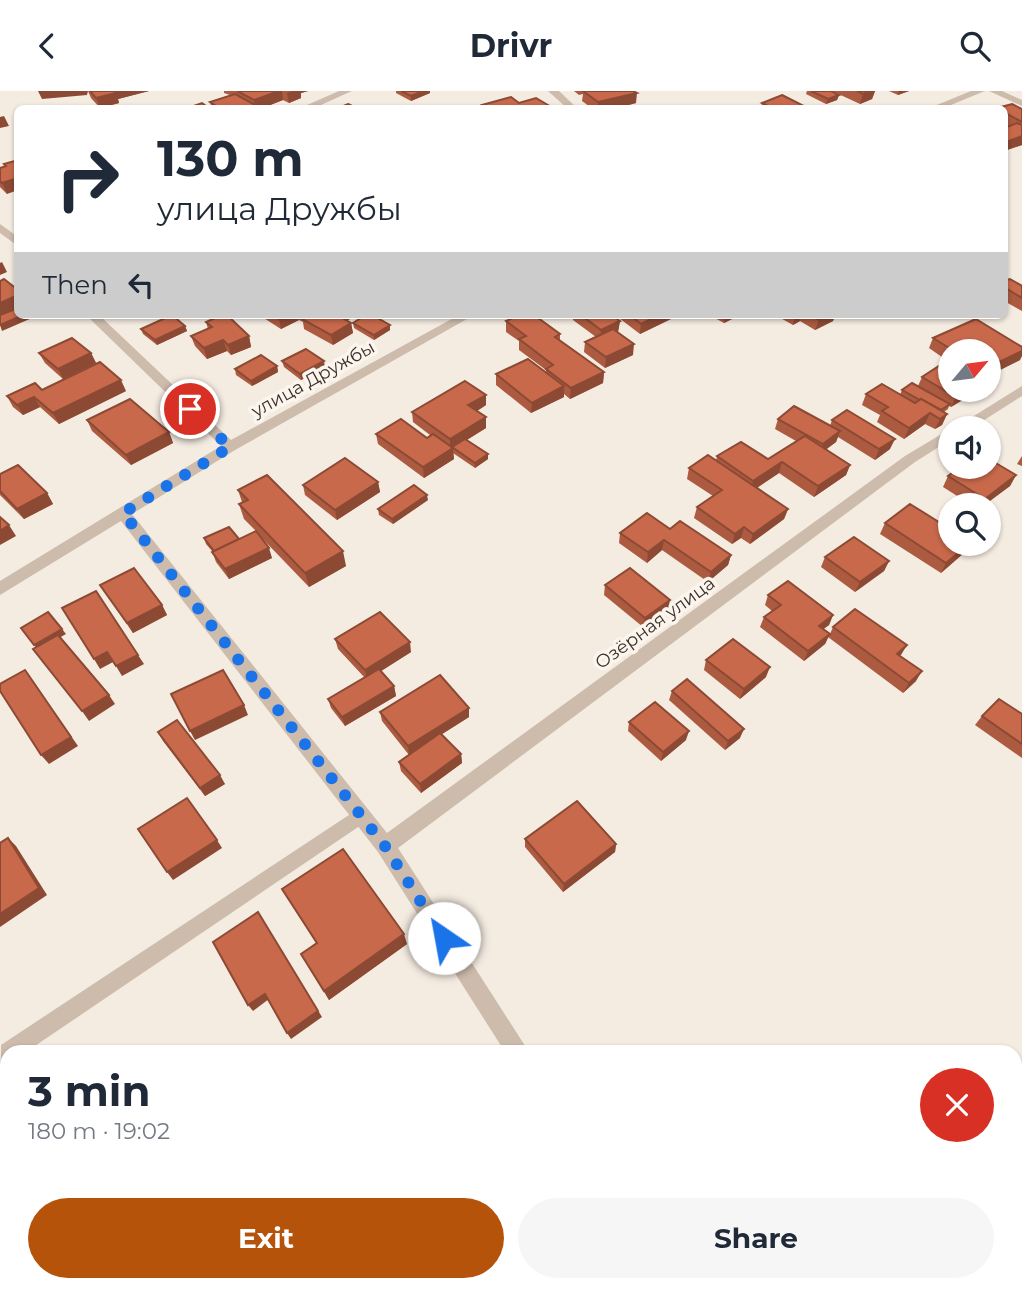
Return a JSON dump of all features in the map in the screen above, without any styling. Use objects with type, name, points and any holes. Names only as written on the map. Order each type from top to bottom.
[{"type":"street","points":[[312,105],[347,91]]},
{"type":"street","points":[[553,91],[569,105]]},
{"type":"street","points":[[942,105],[980,91]]},
{"type":"street","points":[[994,91],[1022,103]]},
{"type":"street","points":[[96,319],[230,447]]},
{"type":"street","name":"улица Дружбы","points":[[0,589],[230,447],[461,319]]},
{"type":"street","points":[[981,416],[1022,390]]},
{"type":"street","name":"Озёрная улица","points":[[385,846],[910,459],[938,442]]},
{"type":"street","points":[[123,513],[385,846],[513,1045]]},
{"type":"lane","points":[[18,1045],[361,815]]},
{"type":"building","points":[[90,91],[114,91],[116,93],[96,98]]},
{"type":"building","points":[[237,91],[279,91],[254,100]]},
{"type":"building","points":[[401,91],[423,91],[411,96]]},
{"type":"building","points":[[583,91],[633,91],[637,93],[598,102]]},
{"type":"building","points":[[811,91],[831,91],[839,95],[828,99]]},
{"type":"building","points":[[235,94],[255,105],[215,105],[210,102]]},
{"type":"building","points":[[782,95],[802,105],[766,105],[762,103]]},
{"type":"building","points":[[511,97],[519,103],[536,98],[548,105],[482,105]]},
{"type":"building","points":[[1012,104],[1022,109],[1022,122],[1008,114],[1008,105]]},
{"type":"building","points":[[1017,123],[1022,125],[1022,136],[1008,141],[1008,126]]},
{"type":"building","points":[[14,161],[14,179],[2,183],[0,168],[6,166],[4,164]]},
{"type":"building","points":[[4,279],[14,287],[14,297],[0,303],[0,281]]},
{"type":"building","points":[[1008,280],[1022,286],[1022,298],[1008,289]]},
{"type":"building","points":[[14,310],[14,319],[0,325],[0,315]]},
{"type":"building","points":[[163,319],[177,319],[185,326],[155,340],[141,329]]},
{"type":"building","points":[[213,319],[231,319],[249,336],[228,345],[223,340],[204,348],[191,336],[212,327],[206,322]]},
{"type":"building","points":[[302,319],[344,319],[351,323],[331,335]]},
{"type":"building","points":[[360,319],[379,319],[390,325],[374,335],[353,323]]},
{"type":"building","points":[[539,319],[560,334],[555,337],[604,372],[571,388],[546,369],[553,365],[519,339],[526,336],[506,321]]},
{"type":"building","points":[[586,319],[620,321],[601,330]]},
{"type":"building","points":[[635,319],[651,319],[641,324]]},
{"type":"building","points":[[976,319],[1022,347],[1022,351],[1001,361],[1001,339],[938,341],[933,338]]},
{"type":"building","points":[[613,329],[634,344],[606,357],[585,342]]},
{"type":"building","points":[[72,338],[91,353],[58,369],[39,353]]},
{"type":"building","points":[[306,349],[324,361],[300,374],[282,361]]},
{"type":"building","points":[[261,355],[277,366],[251,381],[235,369]]},
{"type":"building","points":[[528,359],[564,386],[532,403],[496,374]]},
{"type":"building","points":[[100,362],[121,380],[53,413],[34,397],[17,405],[7,396],[35,383],[42,390]]},
{"type":"building","points":[[938,367],[938,386],[922,377]]},
{"type":"building","points":[[465,381],[486,395],[468,405],[486,417],[450,439],[412,412]]},
{"type":"building","points":[[912,383],[938,397],[938,403],[950,404],[941,410],[902,390]]},
{"type":"building","points":[[882,384],[915,403],[921,399],[947,414],[938,418],[930,413],[909,428],[882,411],[888,407],[866,394]]},
{"type":"building","points":[[130,399],[169,432],[126,455],[87,420]]},
{"type":"building","points":[[794,406],[840,431],[823,444],[778,419]]},
{"type":"building","points":[[847,410],[895,439],[879,449],[832,420]]},
{"type":"building","points":[[401,419],[427,438],[433,434],[453,448],[423,467],[376,434]]},
{"type":"building","points":[[805,436],[850,465],[818,486],[782,462],[753,481],[717,456],[741,442],[768,459]]},
{"type":"building","points":[[465,439],[488,454],[475,463],[452,447]]},
{"type":"building","points":[[708,455],[788,509],[753,534],[744,527],[735,534],[697,507],[722,490],[689,468]]},
{"type":"building","points":[[345,458],[378,482],[335,510],[303,485]]},
{"type":"building","points":[[18,465],[47,493],[17,509],[0,491],[0,474]]},
{"type":"building","points":[[1001,466],[1016,475],[993,493],[975,493],[953,479],[1001,479]]},
{"type":"building","points":[[267,475],[343,551],[305,573],[239,504],[248,500],[238,490]]},
{"type":"building","points":[[414,485],[427,495],[392,519],[378,509]]},
{"type":"building","points":[[910,504],[938,522],[938,556],[954,556],[946,563],[885,523]]},
{"type":"building","points":[[647,513],[670,529],[680,521],[731,555],[711,572],[664,540],[648,552],[620,533]]},
{"type":"building","points":[[0,517],[9,525],[0,531]]},
{"type":"building","points":[[229,527],[239,539],[214,551],[204,538]]},
{"type":"building","points":[[256,531],[269,548],[225,569],[212,552]]},
{"type":"building","points":[[854,537],[889,561],[860,582],[825,557]]},
{"type":"building","points":[[134,568],[162,605],[127,623],[100,585]]},
{"type":"building","points":[[630,568],[670,600],[645,618],[605,585]]},
{"type":"building","points":[[788,581],[833,615],[819,626],[830,634],[808,651],[764,617],[781,605],[768,595]]},
{"type":"building","points":[[96,591],[138,655],[116,666],[107,652],[94,659],[62,608]]},
{"type":"building","points":[[855,609],[907,645],[897,654],[922,671],[909,683],[833,627]]},
{"type":"building","points":[[48,612],[62,629],[34,645],[21,628]]},
{"type":"building","points":[[380,612],[410,642],[365,670],[335,639]]},
{"type":"building","points":[[58,635],[109,695],[82,711],[33,649]]},
{"type":"building","points":[[733,639],[770,667],[744,689],[706,660]]},
{"type":"building","points":[[379,669],[394,686],[342,717],[328,699]]},
{"type":"building","points":[[25,670],[71,737],[41,755],[0,691],[0,684]]},
{"type":"building","points":[[223,670],[244,705],[190,731],[171,694]]},
{"type":"building","points":[[440,675],[469,708],[408,746],[380,712]]},
{"type":"building","points":[[687,679],[744,729],[728,741],[672,691]]},
{"type":"building","points":[[999,699],[1022,714],[1022,744],[982,716]]},
{"type":"building","points":[[655,702],[689,731],[663,752],[629,722]]},
{"type":"building","points":[[177,720],[220,775],[200,788],[158,732]]},
{"type":"building","points":[[440,733],[461,754],[420,784],[399,762]]},
{"type":"building","points":[[187,798],[217,840],[167,872],[138,829]]},
{"type":"building","points":[[577,801],[616,844],[564,884],[525,839]]},
{"type":"building","points":[[8,838],[39,888],[0,914],[0,843]]},
{"type":"building","points":[[343,849],[404,934],[324,991],[301,954],[317,943],[282,889]]},
{"type":"building","points":[[258,912],[318,1011],[287,1033],[265,994],[248,1005],[213,942]]},
{"type":"route","points":[[190,409],[230,447],[123,513],[385,846],[444,938]]}]
